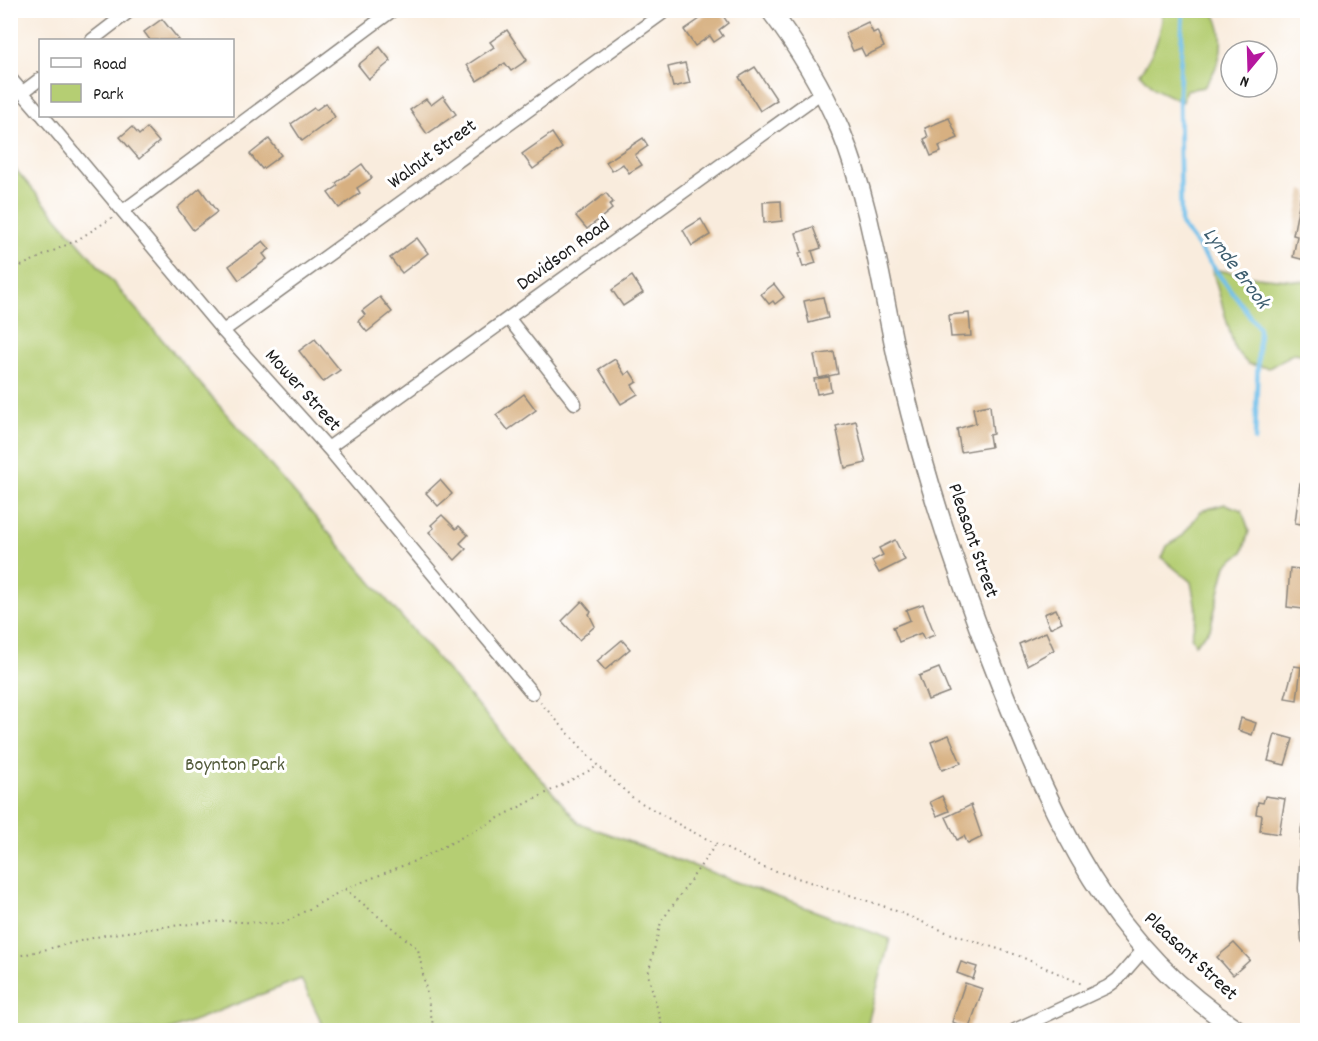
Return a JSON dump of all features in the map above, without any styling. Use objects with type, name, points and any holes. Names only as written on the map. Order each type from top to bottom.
[{"type":"main road","name":"Pleasant Street","points":[[770,10],[800,53],[840,130],[866,216],[901,376],[936,510],[1026,749],[1074,851],[1113,912],[1144,949],[1191,993],[1238,1030]]},
{"type":"street","points":[[93,39],[131,10]]},
{"type":"street","points":[[123,211],[393,10]]},
{"type":"street","name":"Walnut Street","points":[[223,331],[667,10]]},
{"type":"street","name":"Mower Street","points":[[10,78],[39,111]]},
{"type":"street","points":[[23,92],[39,80]]},
{"type":"street","name":"Davidson Road","points":[[328,448],[417,381],[509,319],[822,92]]},
{"type":"street","name":"Mower Street","points":[[45,117],[223,331],[328,448],[532,693]]},
{"type":"street","points":[[509,319],[574,403]]},
{"type":"street","points":[[1308,829],[1305,888],[1308,939]]},
{"type":"street","points":[[1015,1030],[1098,992],[1118,979],[1144,949]]},
{"type":"path","points":[[10,271],[77,240],[123,211]]},
{"type":"path","points":[[532,693],[598,766],[633,798],[716,844],[761,867],[889,908],[946,932],[1017,956],[1098,992]]},
{"type":"path","points":[[10,958],[105,936],[171,926],[224,921],[282,924],[345,889],[422,858],[598,766]]},
{"type":"path","points":[[663,1030],[648,974],[661,922],[716,844]]},
{"type":"path","points":[[345,889],[418,949],[434,1030]]},
{"type":"green space","points":[[1163,11],[1213,11],[1218,21],[1221,39],[1219,39],[1219,60],[1215,69],[1204,87],[1186,90],[1182,102],[1155,89],[1140,73],[1156,44]]},
{"type":"green space","name":"Boynton Park","points":[[10,163],[579,823],[890,939],[866,1030],[325,1030],[301,979],[170,1030],[11,1030]]},
{"type":"green space","points":[[1212,269],[1257,277],[1307,282],[1307,355],[1294,353],[1269,368],[1248,364],[1235,350]]},
{"type":"green space","points":[[1225,504],[1242,510],[1249,531],[1243,552],[1226,565],[1210,629],[1195,644],[1191,637],[1197,614],[1191,582],[1162,558],[1167,546],[1182,536],[1201,511]]},
{"type":"building","points":[[713,10],[719,10],[728,23],[719,30],[723,36],[714,42],[710,36],[695,46],[684,30]]},
{"type":"building","points":[[162,19],[178,39],[149,39],[144,32]]},
{"type":"building","points":[[868,22],[873,33],[877,31],[884,47],[865,56],[861,48],[853,51],[845,33]]},
{"type":"building","points":[[507,30],[527,60],[511,71],[505,63],[477,81],[467,65],[494,47],[490,42]]},
{"type":"building","points":[[380,47],[391,61],[369,79],[358,65]]},
{"type":"building","points":[[685,63],[690,83],[673,87],[668,67]]},
{"type":"building","points":[[755,67],[777,100],[760,111],[739,77]]},
{"type":"building","points":[[443,96],[456,114],[427,134],[410,110],[426,99],[431,105]]},
{"type":"building","points":[[326,103],[335,117],[302,141],[291,124],[314,108],[316,110]]},
{"type":"building","points":[[949,118],[958,138],[939,146],[941,152],[931,156],[924,139],[928,137],[925,128]]},
{"type":"building","points":[[132,127],[139,135],[147,128],[159,142],[139,159],[120,137]]},
{"type":"building","points":[[552,133],[562,148],[533,169],[522,154]]},
{"type":"building","points":[[643,138],[648,146],[635,155],[642,165],[629,173],[623,164],[612,171],[606,162]]},
{"type":"building","points":[[269,139],[281,155],[262,169],[250,154]]},
{"type":"building","points":[[362,164],[372,178],[357,188],[360,193],[339,208],[328,193],[338,186],[336,183]]},
{"type":"building","points":[[200,188],[217,212],[193,230],[177,208]]},
{"type":"building","points":[[1302,190],[1308,191],[1305,260],[1293,257],[1297,236],[1293,235]]},
{"type":"building","points":[[606,193],[613,202],[609,205],[612,209],[587,229],[576,216]]},
{"type":"building","points":[[781,201],[782,221],[764,223],[763,202]]},
{"type":"building","points":[[701,219],[710,235],[692,246],[683,230]]},
{"type":"building","points":[[813,227],[821,248],[812,251],[816,263],[803,267],[799,253],[802,252],[796,233]]},
{"type":"building","points":[[417,238],[428,253],[402,273],[390,258]]},
{"type":"building","points":[[263,241],[270,249],[263,254],[267,259],[239,280],[229,266]]},
{"type":"building","points":[[632,276],[643,293],[623,306],[612,290]]},
{"type":"building","points":[[774,284],[784,297],[775,304],[773,301],[769,304],[761,294]]},
{"type":"building","points":[[380,297],[392,312],[367,332],[358,321],[365,315],[362,311]]},
{"type":"building","points":[[823,297],[828,318],[809,323],[804,301]]},
{"type":"building","points":[[969,313],[971,336],[951,337],[949,315]]},
{"type":"building","points":[[315,339],[340,370],[323,382],[299,351]]},
{"type":"building","points":[[834,352],[838,374],[819,378],[814,355]]},
{"type":"building","points":[[615,359],[625,375],[630,371],[637,382],[632,385],[638,394],[621,404],[599,369]]},
{"type":"building","points":[[829,377],[831,391],[817,394],[814,379]]},
{"type":"building","points":[[524,394],[536,410],[508,430],[496,415]]},
{"type":"building","points":[[990,405],[993,434],[989,435],[991,447],[961,452],[957,429],[976,423],[973,408]]},
{"type":"building","points":[[856,421],[866,463],[845,468],[836,426]]},
{"type":"building","points":[[440,480],[452,494],[438,506],[426,493]]},
{"type":"building","points":[[1300,483],[1308,484],[1308,525],[1295,523]]},
{"type":"building","points":[[442,515],[456,529],[459,526],[468,535],[460,543],[466,549],[455,560],[429,532],[434,528],[431,525]]},
{"type":"building","points":[[895,540],[905,560],[879,573],[872,561],[883,555],[879,548]]},
{"type":"building","points":[[1290,568],[1308,570],[1303,609],[1287,607]]},
{"type":"building","points":[[582,601],[591,612],[589,614],[595,626],[579,640],[562,621]]},
{"type":"building","points":[[923,604],[935,635],[924,639],[921,633],[899,642],[893,627],[910,620],[906,610]]},
{"type":"building","points":[[1056,609],[1062,622],[1050,628],[1044,614]]},
{"type":"building","points":[[1046,632],[1054,650],[1027,665],[1019,644]]},
{"type":"building","points":[[622,640],[630,649],[605,670],[597,661]]},
{"type":"building","points":[[1294,666],[1301,667],[1297,700],[1285,698]]},
{"type":"building","points":[[939,668],[949,692],[928,700],[919,676]]},
{"type":"building","points":[[1241,718],[1256,723],[1252,735],[1238,730]]},
{"type":"building","points":[[1275,734],[1293,739],[1285,765],[1268,761]]},
{"type":"building","points":[[949,735],[961,763],[942,770],[931,742]]},
{"type":"building","points":[[942,796],[949,811],[937,816],[930,802]]},
{"type":"building","points":[[1265,796],[1285,799],[1279,834],[1260,831],[1262,815],[1256,814],[1258,802],[1263,803]]},
{"type":"building","points":[[971,805],[982,837],[968,844],[964,836],[957,840],[946,817]]},
{"type":"building","points":[[1234,943],[1250,960],[1233,975],[1217,957]]},
{"type":"building","points":[[961,962],[977,967],[973,979],[957,973]]},
{"type":"building","points":[[965,983],[983,989],[969,1028],[952,1022]]},
{"type":"waterway","name":"Lynde Brook","points":[[1183,10],[1179,94],[1181,224],[1259,328],[1255,440]]}]
